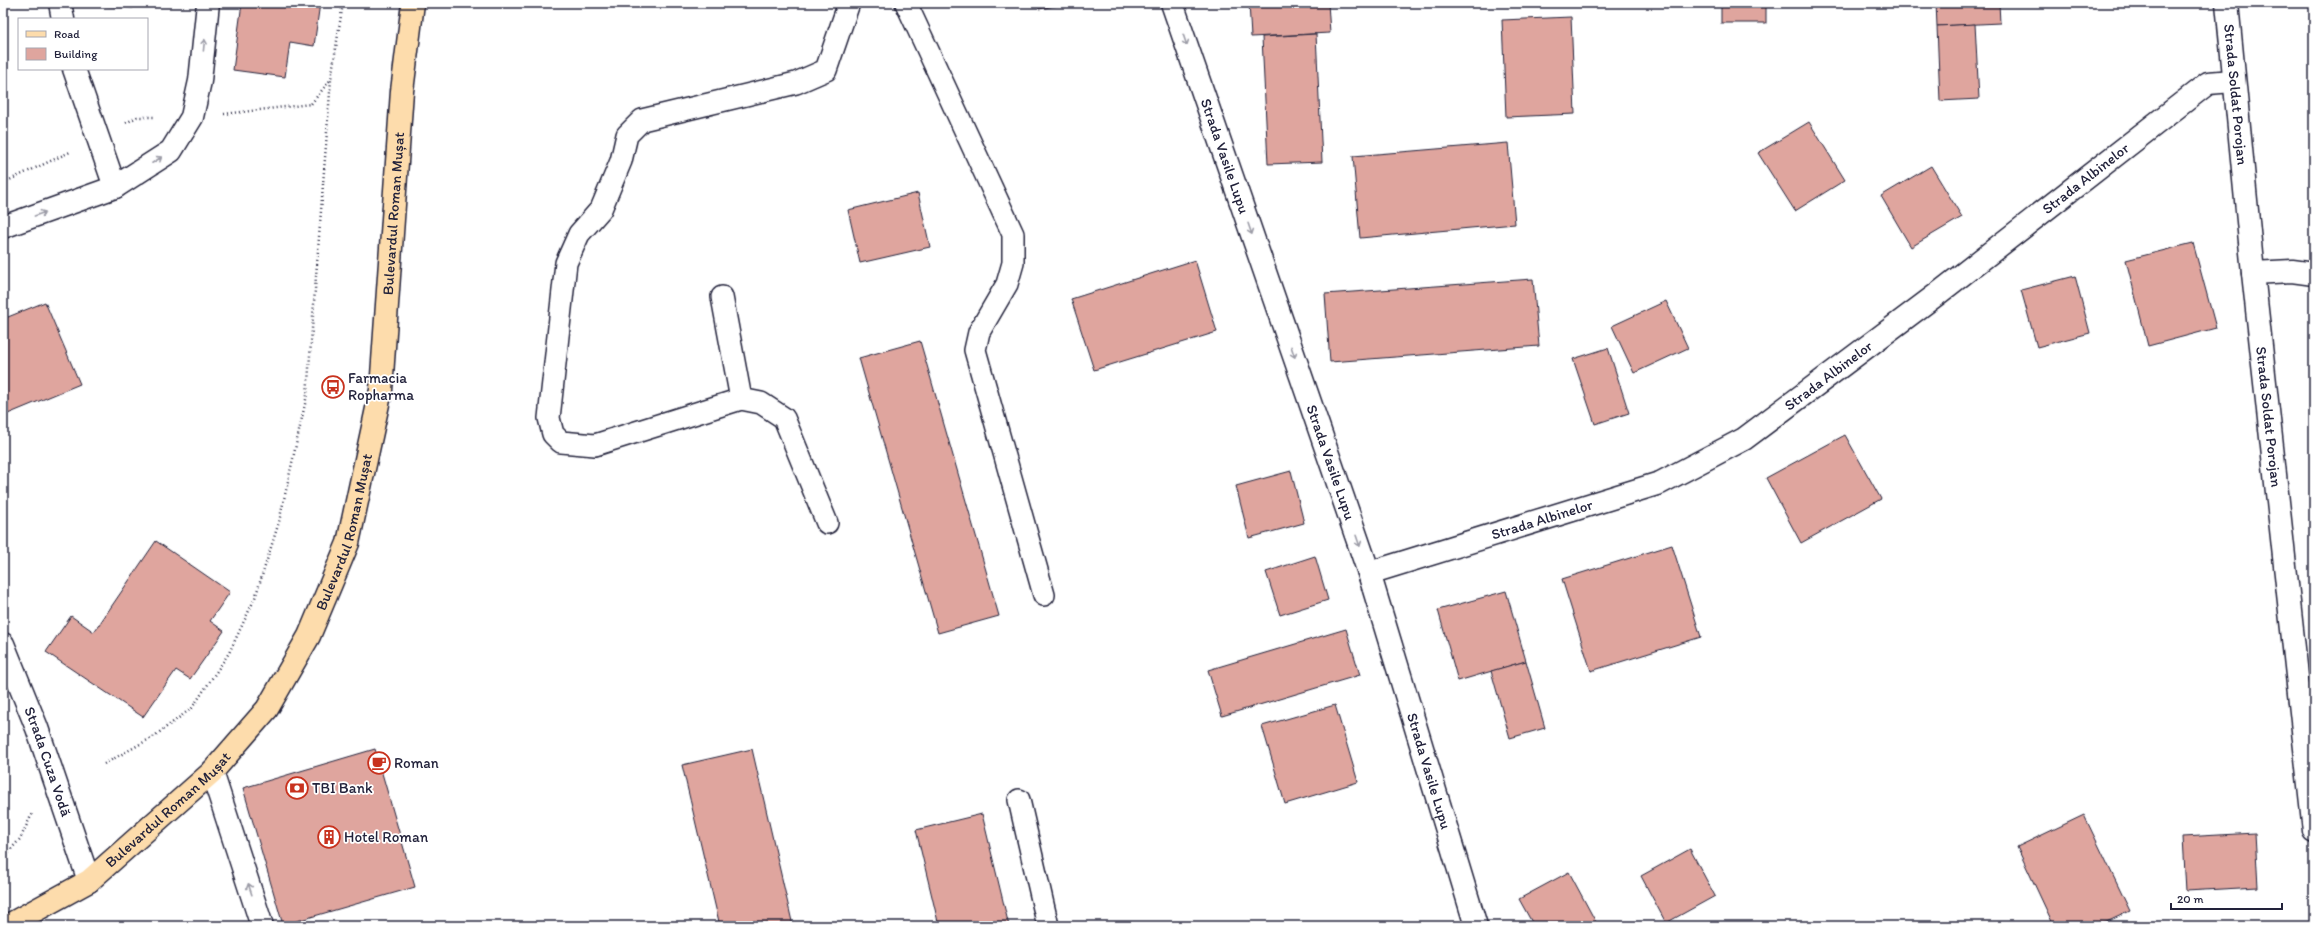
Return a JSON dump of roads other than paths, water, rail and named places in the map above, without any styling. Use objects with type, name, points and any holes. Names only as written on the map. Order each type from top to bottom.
[{"type":"main road","name":"Bulevardul Roman Mușat","points":[[7,926],[89,881],[212,772],[267,709],[309,636],[348,543],[381,390],[402,91],[413,3]]},
{"type":"street","points":[[60,3],[63,18]]},
{"type":"street","points":[[3,227],[115,187],[171,151],[192,117],[200,81],[208,3]]},
{"type":"street","name":"Strada Vasile Lupu","points":[[1172,3],[1369,573],[1476,926]]},
{"type":"street","name":"Strada Soldat Porojan","points":[[2226,3],[2253,273],[2314,831]]},
{"type":"street","points":[[74,70],[115,187]]},
{"type":"street","name":"Strada Albinelor","points":[[1369,573],[1660,483],[1744,439],[1940,292],[2208,83],[2233,81]]},
{"type":"street","points":[[2253,273],[2292,271],[2314,274]]},
{"type":"street","name":"Strada Cuza Vodă","points":[[3,644],[37,728],[89,881]]},
{"type":"street","points":[[212,772],[262,926]]},
{"type":"lane","points":[[827,523],[784,418],[762,403],[741,399],[595,445],[561,442],[553,434],[549,418],[566,263],[579,234],[601,209],[621,161],[628,135],[642,120],[796,83],[826,70],[849,3]]},
{"type":"lane","points":[[906,3],[1013,234],[1013,263],[1007,284],[979,332],[975,350],[1044,595]]},
{"type":"lane","points":[[722,297],[741,399]]},
{"type":"lane","points":[[1019,800],[1048,926]]},
{"type":"place","name":"Farmacia Ropharma","points":[[333,387]]},
{"type":"place","name":"Roman","points":[[379,763]]},
{"type":"place","name":"TBI Bank","points":[[297,788]]},
{"type":"place","name":"Hotel Roman","points":[[329,837]]}]
